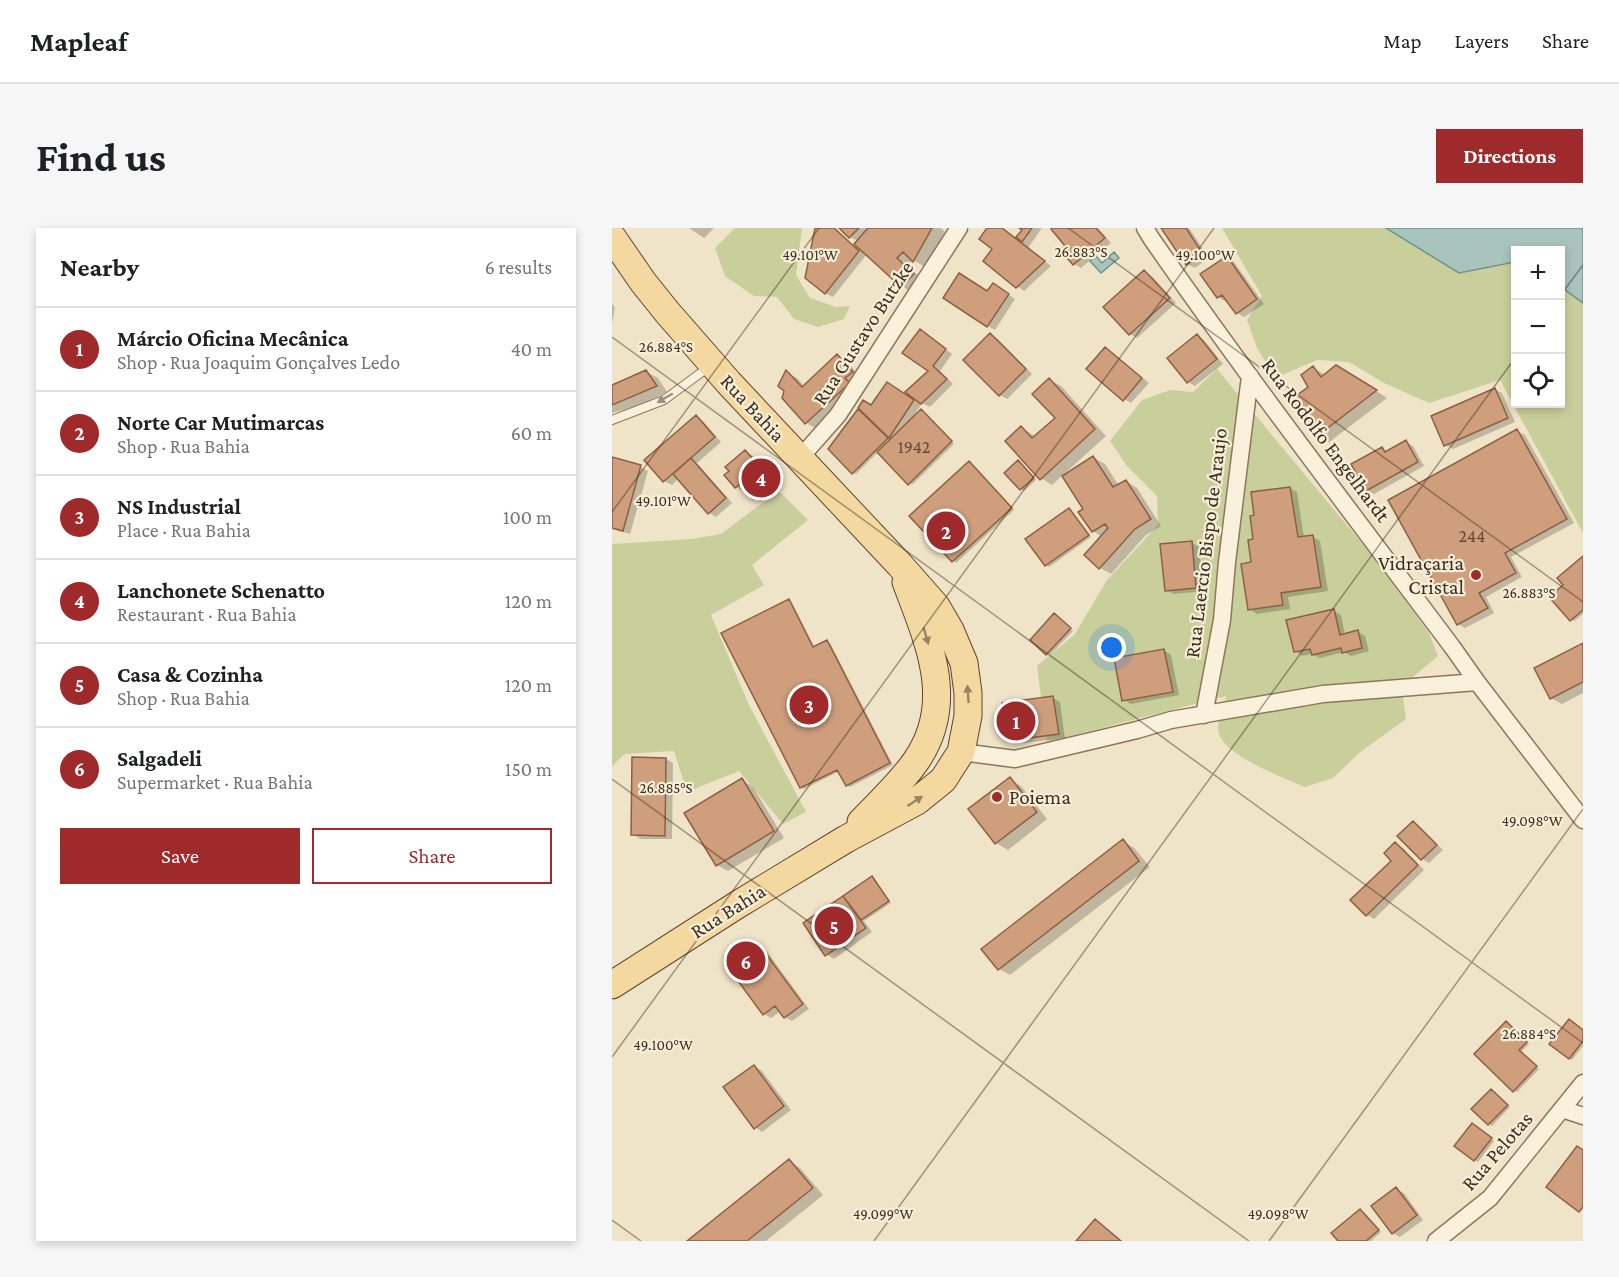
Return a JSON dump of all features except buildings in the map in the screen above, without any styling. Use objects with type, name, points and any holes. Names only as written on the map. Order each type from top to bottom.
[{"type":"main road","name":"Rua Bahia","points":[[612,985],[846,839],[917,801],[943,780],[961,752],[968,716],[964,663],[951,630],[936,606],[712,364],[643,282],[613,241]]},
{"type":"main road","name":"Rua Bahia","points":[[846,839],[908,773],[926,743],[937,709],[935,670],[924,630],[899,564]]},
{"type":"main road","points":[[908,773],[961,752],[937,709]]},
{"type":"street","name":"Rua Gustavo Butzke","points":[[800,458],[838,415],[958,228]]},
{"type":"street","name":"Rua Rodolfo Engelhardt","points":[[1145,228],[1202,311],[1476,682],[1583,820]]},
{"type":"street","name":"Rua Laercio Bispo de Araujo","points":[[1204,715],[1222,620],[1250,376]]},
{"type":"street","points":[[961,752],[1015,759],[1171,720],[1323,694],[1476,682]]},
{"type":"street","name":"Rua Pelotas","points":[[1436,1241],[1490,1198],[1583,1083]]},
{"type":"street","points":[[1562,1109],[1583,1116]]},
{"type":"lane","points":[[612,420],[664,399],[712,364]]},
{"type":"green space","points":[[735,228],[802,228],[796,275],[810,298],[836,307],[850,306],[844,319],[818,327],[794,319],[777,297],[754,296],[725,276],[715,248]]},
{"type":"green space","points":[[1222,228],[1386,228],[1459,273],[1511,263],[1511,400],[1500,380],[1429,403],[1384,383],[1349,362],[1317,360],[1275,378],[1257,348],[1247,320],[1262,296]]},
{"type":"green space","points":[[1565,291],[1583,303],[1583,533],[1515,408],[1565,408]]},
{"type":"green space","points":[[1217,369],[1381,566],[1429,633],[1438,656],[1413,677],[1401,682],[1406,719],[1359,753],[1333,778],[1305,787],[1254,764],[1228,747],[1221,738],[1218,728],[1226,696],[1047,742],[1037,666],[1075,634],[1107,580],[1158,525],[1157,496],[1127,466],[1110,441],[1142,400],[1170,390],[1193,392]]},
{"type":"green space","points":[[780,492],[808,520],[752,565],[764,585],[711,615],[749,705],[806,812],[783,824],[739,771],[687,792],[674,751],[625,754],[612,766],[612,544],[692,539],[721,534]]},
{"type":"water","points":[[1386,228],[1583,228],[1583,303],[1565,290],[1565,246],[1511,246],[1511,263],[1459,273]]},
{"type":"water","points":[[1114,252],[1119,258],[1101,273],[1090,261],[1096,256],[1102,263]]},
{"type":"place","name":"Lanchonete Schenatto","points":[[761,478]]},
{"type":"place","name":"Norte Car Mutimarcas","points":[[946,531]]},
{"type":"place","name":"Vidraçaria Cristal","points":[[1476,575]]},
{"type":"place","name":"NS Industrial","points":[[809,705]]},
{"type":"place","name":"Márcio Oficina Mecânica","points":[[1016,721]]},
{"type":"place","name":"Poiema","points":[[997,797]]},
{"type":"place","name":"Casa & Cozinha","points":[[834,926]]},
{"type":"place","name":"Salgadeli","points":[[746,961]]}]
